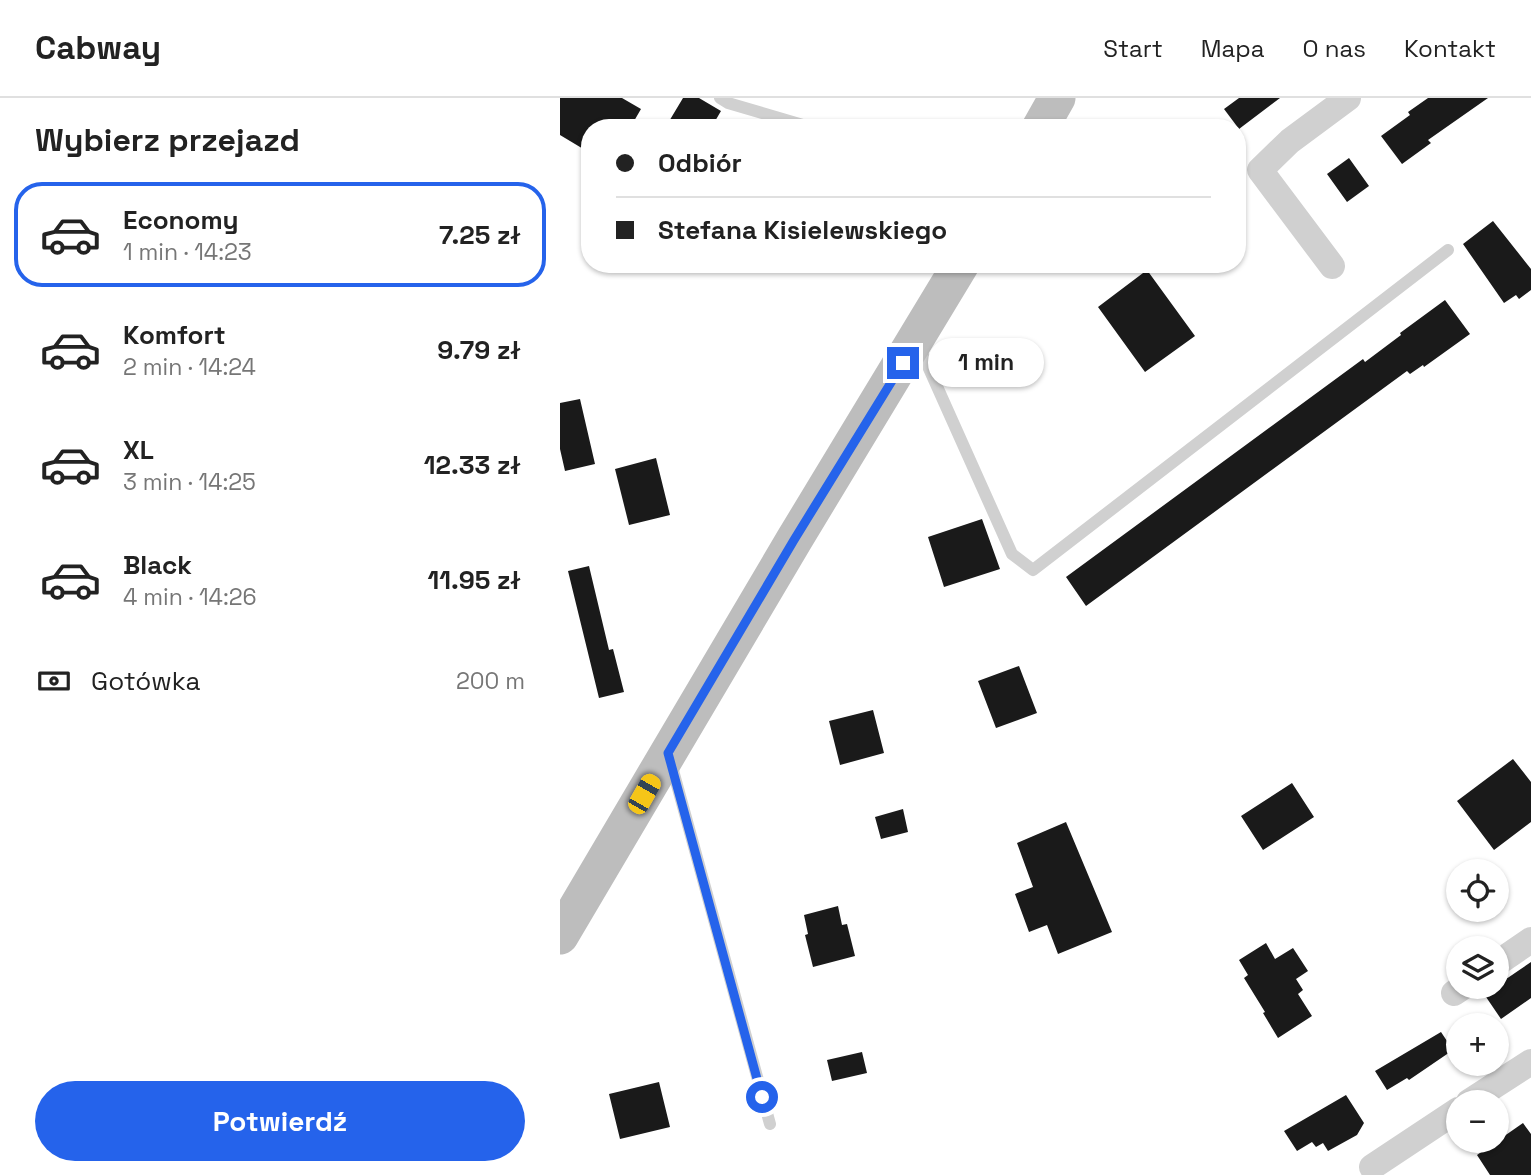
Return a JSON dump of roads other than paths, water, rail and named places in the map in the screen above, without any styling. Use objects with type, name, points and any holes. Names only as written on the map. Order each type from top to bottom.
[{"type":"main road","points":[[1045,119],[1057,98]]},
{"type":"main road","points":[[560,936],[956,273]]},
{"type":"street","points":[[1332,265],[1260,170],[1290,141],[1348,98]]},
{"type":"street","points":[[1509,955],[1531,940]]},
{"type":"street","points":[[1488,1090],[1531,1062]]},
{"type":"street","points":[[1372,1167],[1446,1118]]},
{"type":"lane","points":[[720,98],[728,103],[782,119]]},
{"type":"lane","points":[[916,341],[1013,554],[1033,570],[1448,250]]},
{"type":"lane","points":[[668,753],[770,1124]]}]
